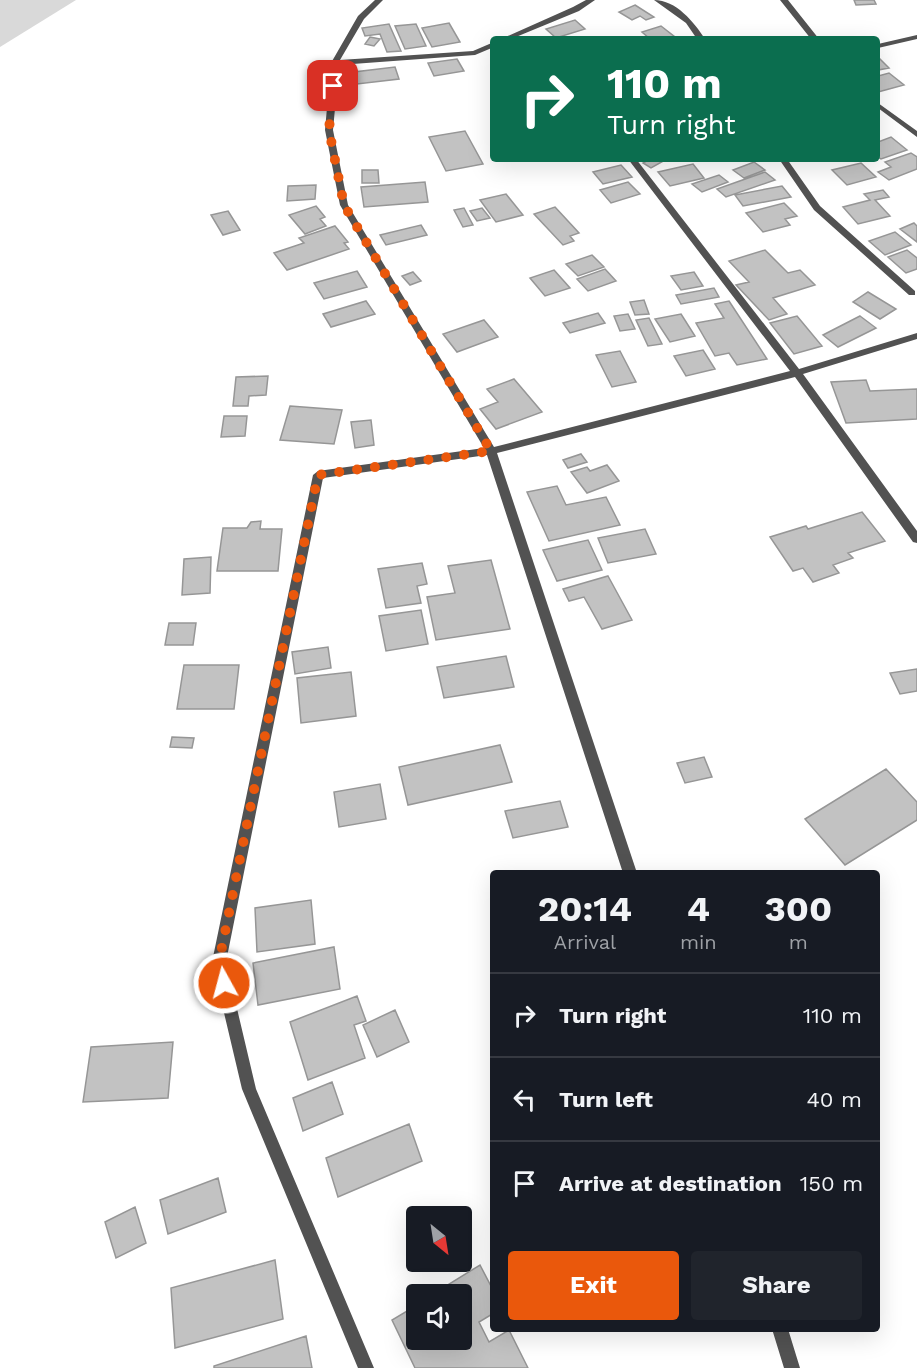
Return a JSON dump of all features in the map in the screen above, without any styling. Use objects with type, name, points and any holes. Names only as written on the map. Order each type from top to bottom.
[{"type":"street","points":[[379,0],[361,18],[335,63],[329,130],[344,205],[491,451],[629,870]]},
{"type":"street","points":[[511,36],[576,9],[591,0]]},
{"type":"street","points":[[658,0],[689,21],[699,36]]},
{"type":"street","points":[[784,0],[812,36]]},
{"type":"street","points":[[519,32],[525,36]]},
{"type":"street","points":[[880,46],[917,37]]},
{"type":"street","points":[[335,63],[476,53],[490,46]]},
{"type":"street","points":[[880,107],[917,135]]},
{"type":"street","points":[[634,162],[797,373],[917,539]]},
{"type":"street","points":[[785,162],[817,208],[915,294]]},
{"type":"street","points":[[366,1368],[249,1089],[219,962],[318,475],[491,451],[797,373],[917,336]]},
{"type":"street","points":[[781,1332],[792,1368]]},
{"type":"shaded area","points":[[0,0],[76,0],[0,47]]},
{"type":"building","points":[[854,0],[874,0],[876,4],[856,5]]},
{"type":"building","points":[[635,5],[654,17],[646,20],[640,16],[632,20],[619,12]]},
{"type":"building","points":[[575,20],[585,29],[562,36],[554,36],[546,29]]},
{"type":"building","points":[[449,23],[460,42],[432,47],[422,28]]},
{"type":"building","points":[[389,24],[401,51],[387,52],[380,34],[365,36],[362,28]]},
{"type":"building","points":[[416,24],[426,46],[405,49],[395,26]]},
{"type":"building","points":[[661,26],[674,36],[647,36],[642,32]]},
{"type":"building","points":[[370,37],[380,39],[374,46],[365,44]]},
{"type":"building","points":[[457,59],[464,71],[434,76],[428,63]]},
{"type":"building","points":[[880,59],[889,68],[880,70]]},
{"type":"building","points":[[395,67],[399,79],[357,84],[354,72]]},
{"type":"building","points":[[889,73],[904,85],[880,91],[880,75]]},
{"type":"building","points":[[465,131],[483,164],[446,171],[429,137]]},
{"type":"building","points":[[891,137],[907,150],[881,159],[880,141]]},
{"type":"building","points":[[911,153],[917,157],[917,169],[889,180],[878,172],[891,167],[885,162]]},
{"type":"building","points":[[645,162],[662,162],[651,168],[643,163]]},
{"type":"building","points":[[754,162],[765,170],[744,178],[733,170]]},
{"type":"building","points":[[861,163],[876,177],[847,185],[832,170]]},
{"type":"building","points":[[693,164],[704,178],[670,186],[658,172]]},
{"type":"building","points":[[621,165],[632,177],[603,184],[593,172]]},
{"type":"building","points":[[362,170],[378,170],[379,183],[362,183]]},
{"type":"building","points":[[765,172],[775,180],[726,197],[717,189]]},
{"type":"building","points":[[719,175],[728,182],[702,192],[692,184]]},
{"type":"building","points":[[425,182],[428,202],[364,207],[361,187]]},
{"type":"building","points":[[628,182],[640,194],[611,203],[600,190]]},
{"type":"building","points":[[316,185],[315,199],[287,201],[288,186]]},
{"type":"building","points":[[782,186],[791,197],[743,206],[735,195]]},
{"type":"building","points":[[883,190],[889,197],[875,200],[890,216],[858,224],[843,207],[870,200],[864,194]]},
{"type":"building","points":[[506,194],[523,215],[496,222],[480,200]]},
{"type":"building","points":[[784,203],[797,216],[785,219],[790,225],[763,232],[746,213]]},
{"type":"building","points":[[316,206],[325,217],[320,219],[326,226],[305,234],[289,215]]},
{"type":"building","points":[[555,207],[579,233],[570,236],[574,241],[563,245],[534,214]]},
{"type":"building","points":[[464,208],[473,225],[463,227],[454,210]]},
{"type":"building","points":[[482,208],[490,218],[477,221],[470,211]]},
{"type":"building","points":[[228,211],[240,230],[223,235],[211,215]]},
{"type":"building","points":[[914,223],[917,226],[917,242],[900,229]]},
{"type":"building","points":[[421,225],[427,235],[386,245],[380,235]]},
{"type":"building","points":[[335,226],[348,242],[344,243],[349,249],[287,270],[274,253],[304,243],[299,238]]},
{"type":"building","points":[[895,232],[911,245],[885,255],[869,241]]},
{"type":"building","points":[[765,250],[788,273],[800,270],[815,285],[773,298],[787,314],[769,320],[736,285],[749,282],[729,261]]},
{"type":"building","points":[[907,250],[917,258],[917,269],[906,273],[888,257]]},
{"type":"building","points":[[592,255],[604,267],[578,276],[566,264]]},
{"type":"building","points":[[605,269],[616,281],[588,291],[577,279]]},
{"type":"building","points":[[554,270],[570,288],[545,296],[530,278]]},
{"type":"building","points":[[357,271],[367,287],[324,299],[314,283]]},
{"type":"building","points":[[413,272],[421,281],[410,285],[402,276]]},
{"type":"building","points":[[694,272],[703,286],[681,290],[671,276]]},
{"type":"building","points":[[714,288],[719,297],[681,304],[676,295]]},
{"type":"building","points":[[868,292],[896,309],[880,319],[853,302]]},
{"type":"building","points":[[644,300],[649,314],[635,315],[630,302]]},
{"type":"building","points":[[366,301],[375,314],[331,327],[323,314]]},
{"type":"building","points":[[729,301],[767,359],[737,365],[729,353],[715,356],[696,323],[724,318],[715,304]]},
{"type":"building","points":[[598,313],[605,323],[570,333],[563,323]]},
{"type":"building","points":[[628,314],[635,329],[620,331],[614,316]]},
{"type":"building","points":[[681,314],[695,336],[670,342],[655,319]]},
{"type":"building","points":[[797,316],[822,346],[794,354],[770,323]]},
{"type":"building","points":[[860,316],[876,328],[838,347],[823,335]]},
{"type":"building","points":[[649,318],[662,344],[648,346],[636,320]]},
{"type":"building","points":[[484,320],[498,337],[457,352],[443,334]]},
{"type":"building","points":[[703,350],[715,369],[686,376],[674,356]]},
{"type":"building","points":[[620,351],[636,382],[612,387],[596,355]]},
{"type":"building","points":[[268,376],[266,395],[249,396],[248,406],[233,406],[236,377]]},
{"type":"building","points":[[514,379],[542,412],[496,429],[480,409],[498,402],[487,389]]},
{"type":"building","points":[[866,380],[870,391],[917,389],[917,419],[846,423],[831,382]]},
{"type":"building","points":[[290,406],[342,410],[334,444],[280,440]]},
{"type":"building","points":[[224,416],[247,416],[245,436],[221,437]]},
{"type":"building","points":[[371,420],[374,445],[355,448],[351,422]]},
{"type":"building","points":[[581,454],[587,462],[568,468],[563,460]]},
{"type":"building","points":[[607,465],[619,481],[587,493],[571,472],[587,467],[590,471]]},
{"type":"building","points":[[557,486],[566,505],[606,497],[620,525],[549,541],[527,492]]},
{"type":"building","points":[[862,512],[885,541],[848,553],[853,558],[833,565],[839,573],[813,582],[803,568],[793,571],[770,537],[806,526],[808,529]]},
{"type":"building","points":[[261,521],[260,529],[282,529],[278,571],[217,571],[223,528],[247,528],[251,522]]},
{"type":"building","points":[[645,529],[656,554],[608,563],[598,538]]},
{"type":"building","points":[[588,540],[602,570],[557,581],[543,550]]},
{"type":"building","points":[[211,557],[210,593],[182,595],[184,559]]},
{"type":"building","points":[[491,560],[510,629],[436,640],[427,597],[455,593],[448,566]]},
{"type":"building","points":[[422,563],[427,584],[417,586],[421,603],[386,608],[378,569]]},
{"type":"building","points":[[608,576],[632,620],[602,629],[584,597],[569,601],[563,589]]},
{"type":"building","points":[[421,610],[428,644],[386,651],[379,616]]},
{"type":"building","points":[[169,623],[196,623],[193,645],[165,645]]},
{"type":"building","points":[[328,647],[331,668],[295,674],[292,652]]},
{"type":"building","points":[[506,656],[514,687],[444,698],[437,667]]},
{"type":"building","points":[[184,665],[239,665],[234,709],[177,709]]},
{"type":"building","points":[[917,669],[917,691],[900,694],[890,673]]},
{"type":"building","points":[[351,672],[356,716],[301,723],[297,678]]},
{"type":"building","points":[[172,737],[194,738],[192,748],[170,747]]},
{"type":"building","points":[[500,745],[512,782],[408,805],[399,767]]},
{"type":"building","points":[[704,757],[712,777],[685,783],[677,763]]},
{"type":"building","points":[[886,769],[917,802],[917,820],[845,865],[805,819]]},
{"type":"building","points":[[380,784],[386,819],[339,827],[334,792]]},
{"type":"building","points":[[560,801],[568,827],[513,838],[505,811]]},
{"type":"building","points":[[311,900],[315,944],[257,952],[255,908]]},
{"type":"building","points":[[334,947],[340,989],[258,1005],[253,963]]},
{"type":"building","points":[[357,996],[366,1021],[354,1025],[365,1058],[308,1080],[290,1022]]},
{"type":"building","points":[[395,1010],[409,1042],[377,1057],[363,1025]]},
{"type":"building","points":[[173,1042],[168,1098],[83,1102],[91,1047]]},
{"type":"building","points":[[332,1082],[343,1114],[303,1131],[293,1098]]},
{"type":"building","points":[[409,1124],[422,1161],[338,1197],[326,1158]]},
{"type":"building","points":[[218,1178],[226,1212],[168,1234],[160,1200]]},
{"type":"building","points":[[135,1207],[146,1243],[116,1258],[105,1222]]},
{"type":"building","points":[[275,1260],[283,1319],[175,1348],[171,1288]]},
{"type":"building","points":[[480,1265],[490,1284],[490,1315],[479,1322],[489,1342],[506,1332],[510,1332],[528,1368],[415,1368],[406,1350],[472,1350],[472,1284],[449,1284]]},
{"type":"building","points":[[406,1312],[406,1349],[392,1320]]},
{"type":"building","points":[[306,1336],[312,1368],[214,1368],[214,1366]]},
{"type":"route","points":[[224,983],[219,962],[318,475],[491,451],[344,205],[329,130],[333,86]]}]
